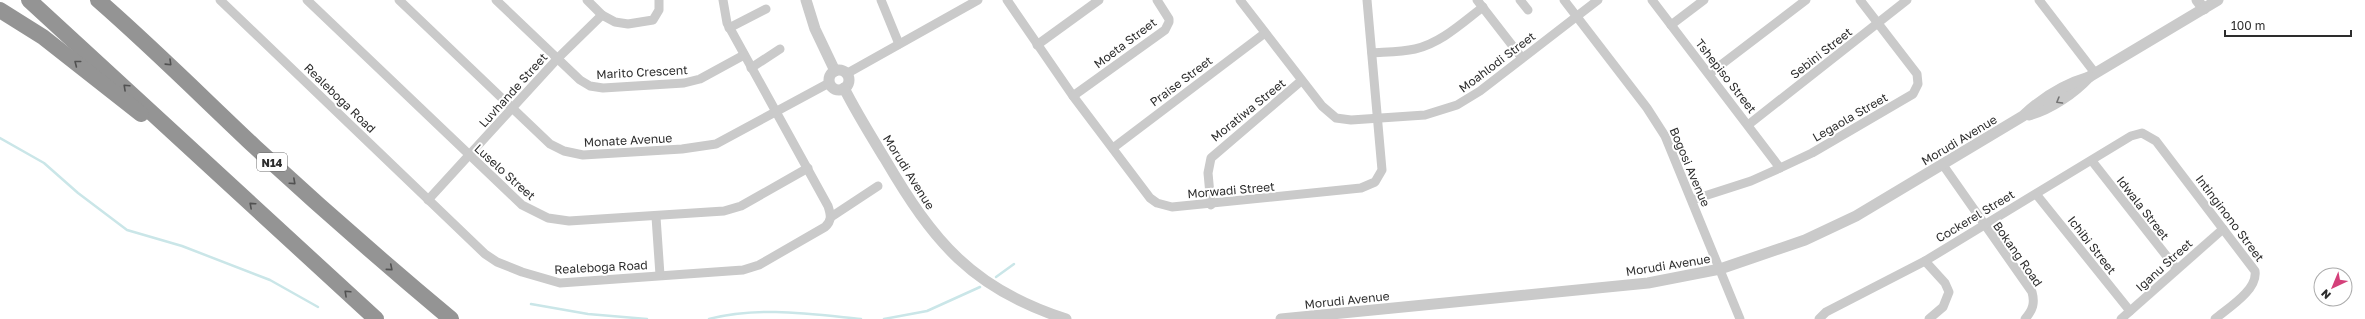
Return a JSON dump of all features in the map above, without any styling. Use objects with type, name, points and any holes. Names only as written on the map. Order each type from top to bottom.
[{"type":"highway","points":[[29,0],[116,77],[228,183],[376,319]]},
{"type":"highway","name":"N14","points":[[98,0],[152,47],[261,152],[378,258],[451,319]]},
{"type":"highway","points":[[112,0],[133,21],[152,47]]},
{"type":"highway","points":[[0,10],[43,37],[228,183]]},
{"type":"street","name":"Luselo Street","points":[[307,0],[522,205],[548,218],[570,221],[656,217],[733,209],[808,168]]},
{"type":"street","name":"Monate Avenue","points":[[399,0],[550,144],[564,152],[583,156],[703,147],[727,139],[829,83]]},
{"type":"street","name":"Marito Crescent","points":[[496,0],[580,80],[590,86],[603,88],[692,82],[744,55]]},
{"type":"street","points":[[587,0],[602,15],[623,23],[650,22],[659,10],[659,0]]},
{"type":"street","points":[[723,0],[724,17],[729,28],[808,168],[828,206],[831,217]]},
{"type":"street","points":[[806,0],[815,28],[835,70]]},
{"type":"street","points":[[881,0],[899,44]]},
{"type":"street","points":[[846,74],[978,0]]},
{"type":"street","name":"Morwadi Street","points":[[1007,0],[1073,96],[1150,198],[1157,203],[1172,207],[1211,205],[1367,186],[1379,178],[1382,170],[1379,119],[1368,0]]},
{"type":"street","points":[[1037,45],[1099,0]]},
{"type":"street","name":"Moeta Street","points":[[1073,96],[1165,30],[1169,19],[1157,0]]},
{"type":"street","name":"Moahlodi Street","points":[[1240,0],[1301,81],[1322,106],[1336,118],[1351,120],[1425,115],[1457,105],[1480,92],[1598,0]]},
{"type":"street","points":[[1520,0],[1528,10]]},
{"type":"street","name":"Bogosi Avenue","points":[[1564,0],[1657,122],[1672,151],[1740,319]]},
{"type":"street","name":"Tshepiso Street","points":[[1652,0],[1780,168]]},
{"type":"street","points":[[1671,26],[1704,0]]},
{"type":"street","points":[[1709,74],[1806,0]]},
{"type":"street","name":"Legaola Street","points":[[1692,200],[1751,181],[1812,153],[1909,97],[1916,90],[1918,84],[1917,74],[1860,0]]},
{"type":"street","name":"Sebini Street","points":[[1748,125],[1908,0]]},
{"type":"street","points":[[2039,0],[2092,75]]},
{"type":"street","name":"Morudi Avenue","points":[[1281,319],[1648,283],[1720,270],[1829,230],[1876,206],[2023,116],[2037,113],[2079,88],[2092,75],[2200,4],[2218,0]]},
{"type":"street","name":"Realeboga Road","points":[[222,1],[488,257],[548,281],[560,283],[752,268],[825,227],[831,217],[878,186]]},
{"type":"street","points":[[1372,53],[1416,49],[1428,44],[1448,33],[1480,4],[1522,58]]},
{"type":"street","points":[[729,28],[766,9]]},
{"type":"street","name":"Luvhande Street","points":[[428,200],[558,58],[602,15]]},
{"type":"street","name":"Praise Street","points":[[1113,148],[1265,33]]},
{"type":"street","points":[[751,68],[780,49]]},
{"type":"street","points":[[835,70],[842,70],[846,74],[848,80],[844,88],[836,89],[829,83],[829,76],[835,70]]},
{"type":"street","name":"Moratiwa Street","points":[[1211,205],[1208,173],[1211,158],[1301,81]]},
{"type":"street","name":"Morudi Avenue","points":[[844,88],[912,206],[951,252],[974,273],[997,289],[1032,307],[1066,319]]},
{"type":"street","name":"Cockerel Street","points":[[1819,319],[1826,312],[1925,261],[1982,224],[2092,161],[2131,136],[2142,134]]},
{"type":"street","name":"Intinginono Street","points":[[2142,134],[2156,141],[2253,267],[2256,276],[2248,290],[2215,319]]},
{"type":"street","name":"Idwala Street","points":[[2092,161],[2176,268]]},
{"type":"street","name":"Bokang Road","points":[[1943,165],[1982,224],[2032,292],[2034,302],[2025,319]]},
{"type":"street","name":"Ichibi Street","points":[[2036,194],[2130,311]]},
{"type":"street","points":[[656,217],[660,275]]},
{"type":"street","name":"Iganu Street","points":[[2121,319],[2176,268],[2223,229]]},
{"type":"street","points":[[1925,261],[1945,283],[1949,292],[1943,307],[1930,319]]},
{"type":"waterway","points":[[0,138],[44,163],[78,193],[127,230],[182,246],[270,280],[318,307]]},
{"type":"waterway","points":[[996,277],[1014,264]]},
{"type":"waterway","points":[[884,319],[927,311],[980,287]]},
{"type":"waterway","points":[[531,304],[588,314],[647,319]]},
{"type":"waterway","points":[[709,319],[728,315],[765,312],[804,313],[861,319]]}]
